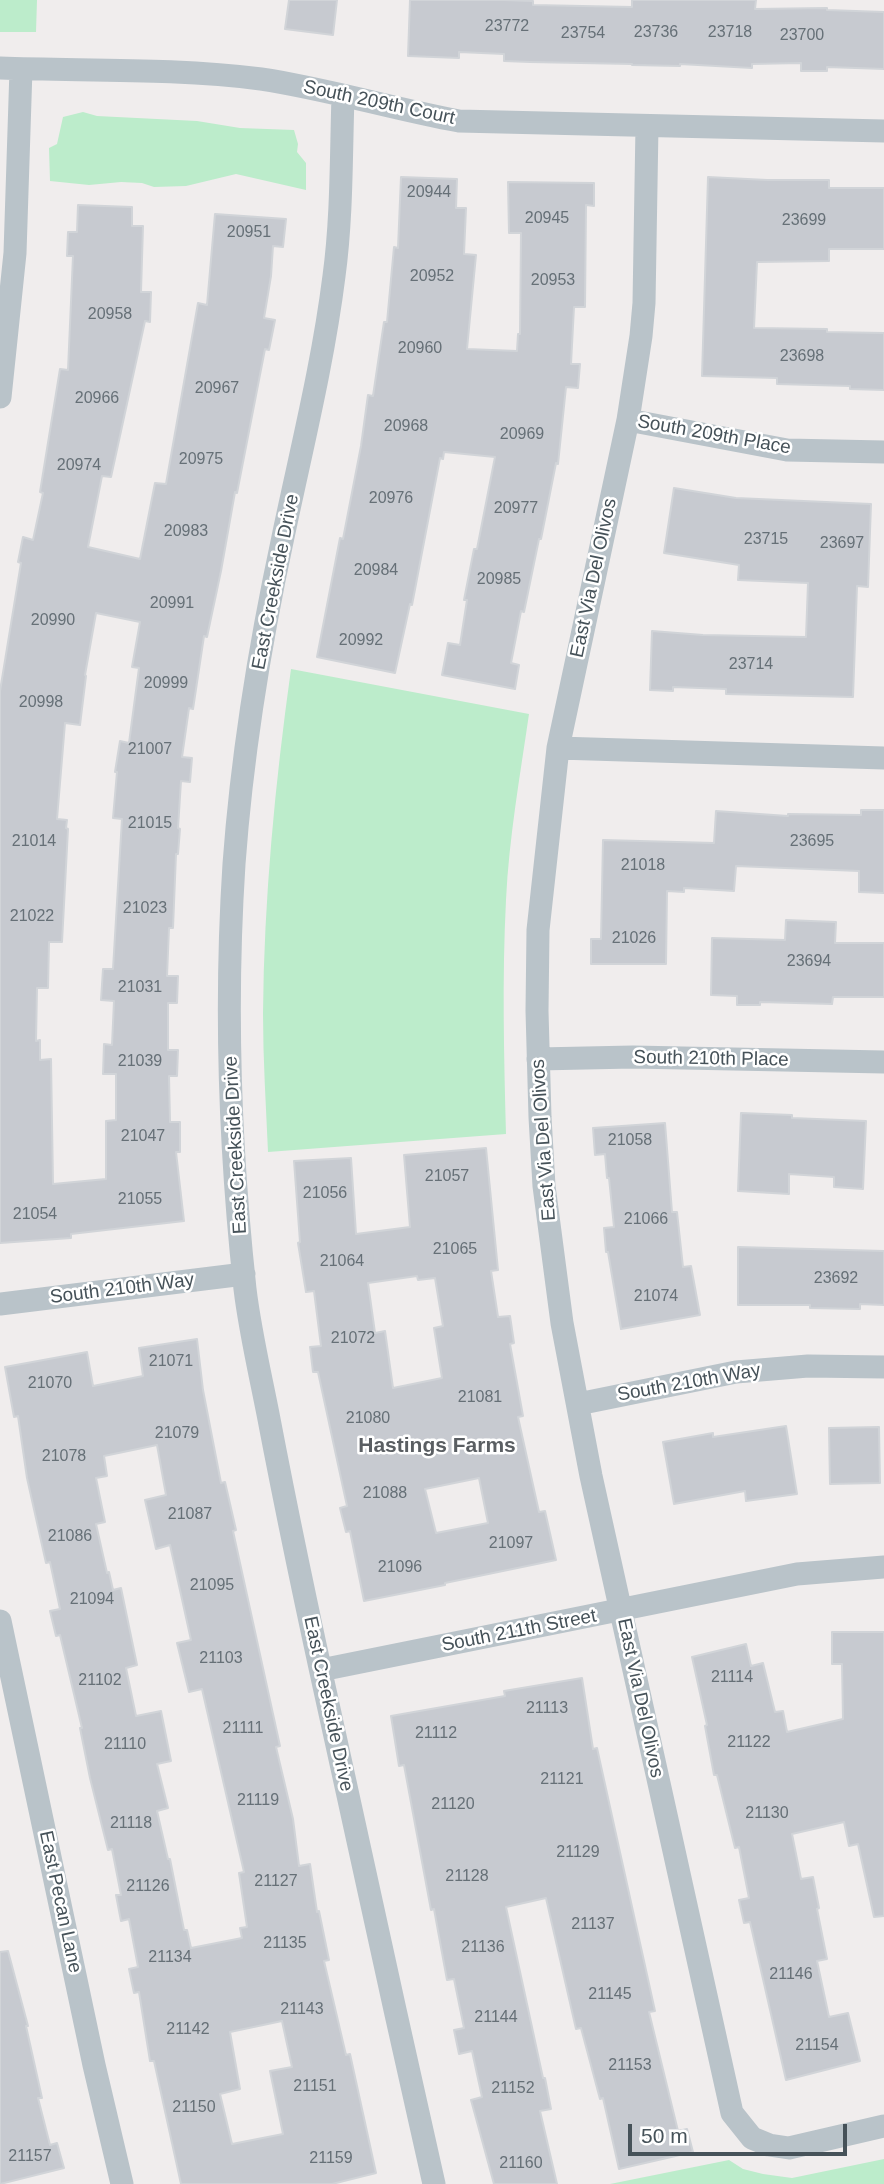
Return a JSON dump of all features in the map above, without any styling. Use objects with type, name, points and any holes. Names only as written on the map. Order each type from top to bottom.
[{"type":"street","name":"South 209th Court","points":[[10,69],[203,74],[260,79],[459,121],[884,131]]},
{"type":"street","points":[[0,397],[15,253],[10,69]]},
{"type":"street","name":"East Creekside Drive","points":[[343,96],[335,273],[324,345],[281,544],[258,672],[234,861],[230,947],[235,1187],[246,1293],[274,1449],[434,2184]]},
{"type":"street","name":"East Via Del Olivos","points":[[647,126],[641,336],[628,420],[558,748],[538,930],[538,1059],[544,1186],[562,1323],[578,1404],[732,2113],[752,2138],[769,2145],[789,2148],[884,2126]]},
{"type":"street","name":"South 209th Place","points":[[628,420],[787,450],[884,452]]},
{"type":"street","points":[[558,748],[884,758]]},
{"type":"street","name":"South 210th Place","points":[[538,1059],[633,1057],[884,1062]]},
{"type":"street","name":"South 210th Way","points":[[0,1304],[244,1273]]},
{"type":"street","name":"South 210th Way","points":[[578,1404],[736,1372],[808,1366],[884,1367]]},
{"type":"street","name":"South 211th Street","points":[[321,1670],[797,1574],[884,1567]]},
{"type":"street","name":"East Pecan Lane","points":[[0,1620],[94,2065],[122,2184]]},
{"type":"green space","points":[[0,0],[37,0],[36,32],[0,32]]},
{"type":"green space","points":[[83,112],[97,116],[197,121],[240,128],[294,130],[297,152],[306,163],[306,190],[236,174],[186,186],[154,187],[142,183],[121,182],[89,185],[50,181],[49,148],[57,144],[63,117]]},
{"type":"green space","points":[[291,669],[529,714],[507,877],[504,988],[506,1134],[268,1152],[263,1031],[268,884],[275,798]]},
{"type":"green space","points":[[884,2159],[884,2184],[610,2184],[729,2160],[743,2169],[792,2178]]},
{"type":"building","points":[[289,0],[337,0],[333,35],[285,29]]},
{"type":"building","points":[[410,0],[504,0],[533,1],[533,5],[632,7],[632,0],[756,0],[755,9],[827,8],[884,12],[884,69],[827,67],[827,71],[801,71],[801,63],[752,64],[752,68],[504,61],[504,54],[459,52],[459,58],[408,56]]},
{"type":"building","points":[[401,177],[457,179],[456,208],[466,208],[464,254],[476,255],[467,349],[517,351],[520,334],[521,233],[509,233],[508,182],[594,183],[594,206],[586,205],[585,307],[574,307],[571,364],[580,364],[578,388],[566,387],[558,464],[556,463],[511,663],[519,665],[515,689],[442,675],[448,643],[460,645],[467,600],[464,600],[495,457],[444,452],[443,459],[440,458],[412,605],[410,604],[395,673],[317,657],[340,538],[343,539],[368,395],[373,396],[384,322],[387,322],[394,247],[398,248]]},
{"type":"building","points":[[708,177],[829,180],[829,188],[884,188],[884,249],[829,249],[829,261],[757,262],[754,328],[884,333],[884,390],[777,384],[777,378],[702,376]]},
{"type":"building","points":[[78,205],[132,207],[132,226],[143,226],[141,292],[151,292],[150,322],[145,321],[111,477],[102,476],[88,547],[140,559],[155,483],[166,484],[198,303],[207,305],[215,214],[286,219],[283,247],[273,246],[264,318],[275,320],[269,350],[265,349],[207,637],[204,636],[193,709],[189,708],[182,757],[192,758],[190,782],[181,781],[173,928],[169,928],[167,976],[178,976],[177,1003],[168,1003],[168,1050],[178,1050],[177,1076],[169,1076],[170,1122],[180,1122],[180,1152],[176,1152],[184,1221],[71,1234],[71,1238],[0,1243],[0,691],[23,537],[33,540],[43,493],[40,492],[60,369],[68,370],[73,256],[67,256],[68,232],[77,232]],"holes":[[[96,613],[140,622],[132,667],[139,668],[129,743],[120,741],[115,772],[113,818],[122,819],[113,969],[103,969],[101,1000],[114,1001],[112,1045],[104,1044],[103,1074],[116,1074],[116,1120],[106,1121],[106,1179],[53,1184],[51,1059],[40,1060],[40,1040],[36,1041],[37,988],[48,988],[49,942],[62,942],[68,829],[67,820],[57,819],[65,723],[80,725],[85,675]]]},
{"type":"building","points":[[674,488],[736,498],[871,504],[868,587],[857,586],[853,697],[726,694],[726,689],[673,687],[673,691],[650,690],[652,631],[806,637],[808,583],[738,580],[739,565],[664,553]]},
{"type":"building","points":[[861,810],[884,810],[884,893],[859,892],[859,871],[736,866],[734,891],[684,888],[684,892],[667,891],[666,964],[591,964],[591,939],[601,939],[603,840],[714,843],[716,811],[788,816],[861,815]]},
{"type":"building","points":[[786,920],[836,922],[835,943],[884,943],[884,997],[833,997],[832,1004],[760,1002],[760,1005],[737,1005],[737,996],[711,995],[712,938],[785,940]]},
{"type":"building","points":[[741,1113],[866,1121],[863,1189],[834,1187],[834,1177],[789,1174],[789,1194],[738,1191]]},
{"type":"building","points":[[665,1123],[672,1212],[677,1212],[683,1267],[691,1266],[700,1315],[621,1329],[604,1228],[614,1227],[609,1178],[605,1154],[595,1155],[593,1128]]},
{"type":"building","points":[[486,1148],[498,1270],[491,1271],[498,1317],[510,1316],[514,1343],[510,1344],[523,1416],[518,1417],[539,1512],[545,1511],[556,1560],[364,1601],[350,1531],[346,1532],[340,1508],[347,1506],[318,1372],[313,1372],[310,1347],[321,1346],[314,1291],[306,1292],[298,1243],[294,1161],[351,1158],[356,1234],[410,1227],[404,1155]],"holes":[[[417,1276],[418,1280],[435,1278],[443,1326],[434,1328],[442,1378],[393,1388],[385,1331],[375,1333],[368,1283]],[[479,1478],[488,1523],[436,1533],[425,1489]]]},
{"type":"building","points":[[738,1247],[884,1251],[884,1305],[860,1304],[860,1309],[810,1308],[810,1305],[738,1305]]},
{"type":"building","points":[[197,1339],[203,1390],[221,1483],[225,1482],[236,1530],[233,1531],[280,1746],[276,1747],[293,1819],[299,1866],[310,1864],[317,1912],[319,1911],[329,1960],[324,1961],[346,2055],[350,2054],[376,2173],[332,2184],[181,2184],[154,2061],[150,2061],[139,1992],[134,1993],[129,1969],[138,1967],[129,1919],[121,1921],[116,1895],[121,1895],[112,1849],[108,1850],[60,1635],[56,1636],[50,1611],[60,1609],[50,1562],[46,1563],[27,1478],[18,1416],[14,1417],[5,1367],[87,1352],[93,1386],[143,1376],[139,1348]],"holes":[[[157,1445],[166,1495],[145,1500],[156,1549],[170,1545],[191,1640],[177,1643],[189,1692],[202,1689],[244,1872],[239,1873],[247,1927],[240,1928],[242,1938],[191,1948],[187,1930],[184,1930],[157,1811],[168,1808],[157,1764],[171,1761],[161,1711],[136,1716],[126,1668],[137,1665],[121,1588],[113,1590],[96,1524],[105,1522],[96,1478],[107,1476],[104,1456]],[[282,2021],[292,2067],[270,2071],[283,2134],[232,2144],[220,2094],[240,2089],[230,2032]]]},
{"type":"building","points":[[786,1426],[797,1494],[746,1501],[745,1491],[674,1504],[663,1442],[713,1433],[713,1437]]},
{"type":"building","points":[[879,1427],[880,1483],[830,1484],[829,1428]]},
{"type":"building","points":[[832,1632],[884,1632],[884,1916],[874,1917],[858,1844],[849,1846],[844,1822],[792,1834],[801,1879],[813,1877],[827,1959],[817,1961],[829,2017],[848,2013],[860,2061],[786,2080],[750,1922],[744,1923],[739,1900],[749,1898],[739,1847],[735,1848],[717,1775],[714,1775],[705,1726],[707,1725],[692,1657],[746,1644],[751,1666],[763,1663],[775,1712],[783,1711],[787,1732],[843,1719],[842,1664],[832,1664]]},
{"type":"building","points":[[582,1678],[593,1749],[597,1748],[655,2011],[649,2012],[678,2131],[687,2129],[693,2152],[619,2169],[603,2098],[600,2099],[581,2028],[576,2029],[546,1898],[506,1907],[551,2109],[540,2111],[557,2184],[494,2184],[471,2100],[482,2097],[472,2051],[459,2054],[454,2030],[464,2028],[454,1979],[447,1980],[404,1765],[399,1766],[391,1716],[505,1696],[504,1691]]},
{"type":"building","points":[[8,1951],[28,2026],[42,2098],[38,2098],[50,2145],[57,2143],[64,2168],[0,2184],[0,1952]]},
{"type":"district","name":"Hastings Farms","points":[[437,1446]]}]
